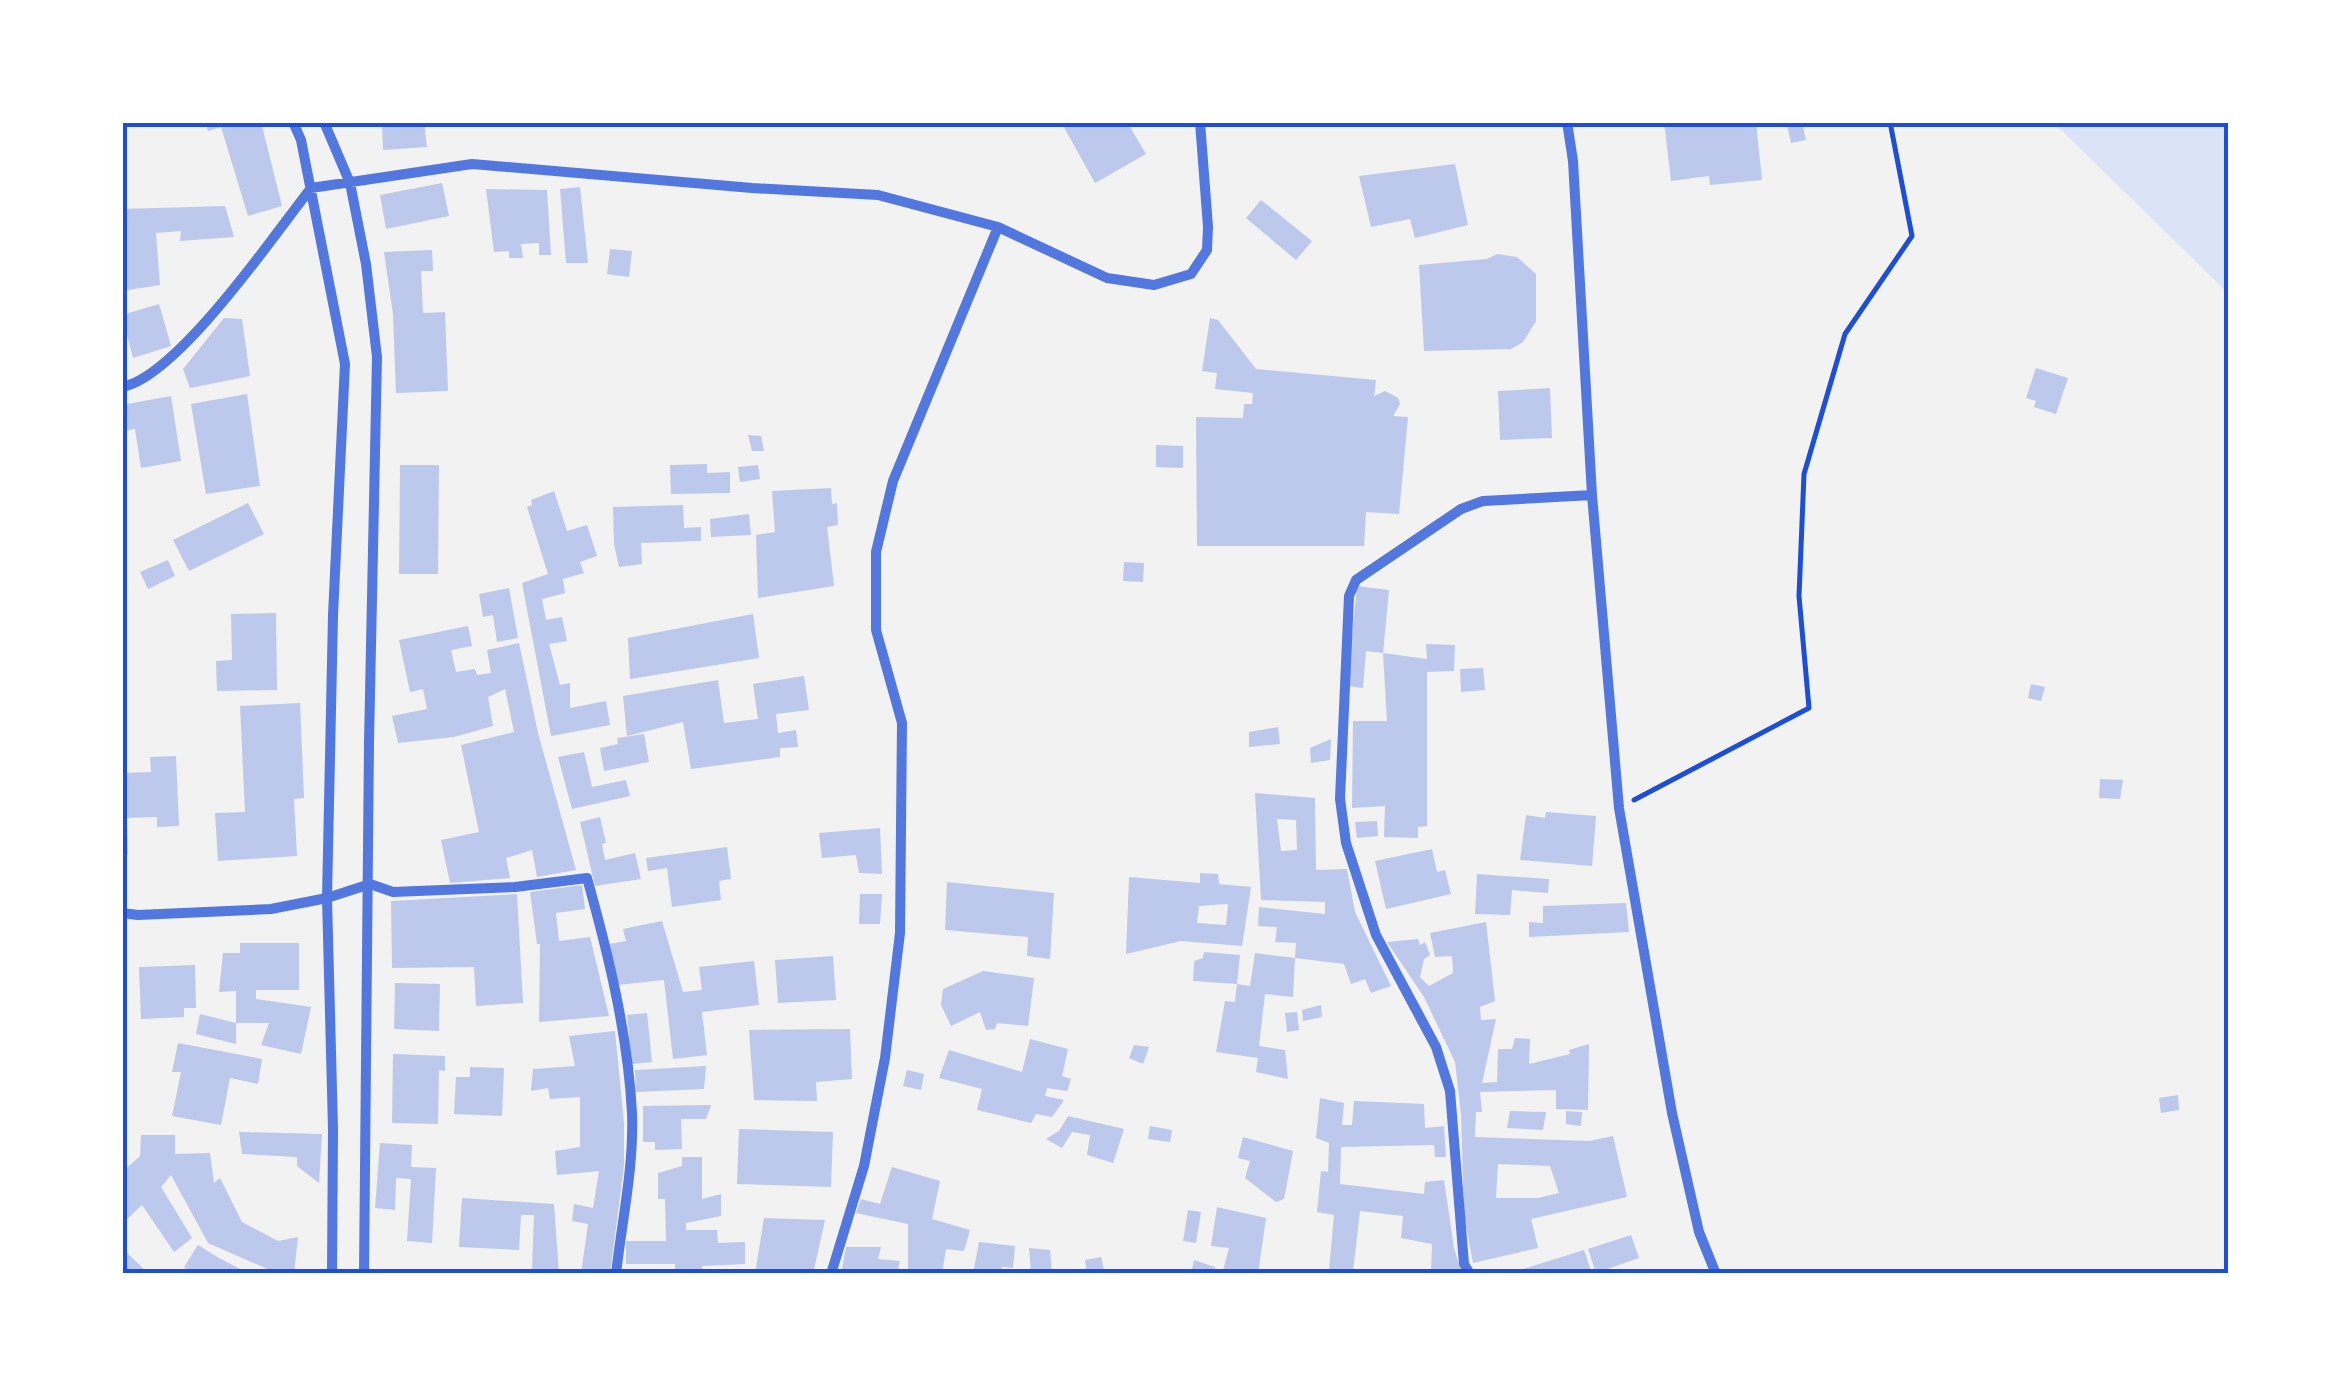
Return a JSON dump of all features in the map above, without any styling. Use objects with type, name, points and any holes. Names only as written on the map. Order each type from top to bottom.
[{"type":"street","points":[[293,122],[301,140],[345,364],[327,898],[334,1130],[332,1274]]},
{"type":"street","points":[[324,122],[350,183],[366,264],[377,357],[364,1274]]},
{"type":"street","points":[[122,387],[138,384],[208,320],[311,188],[472,164],[878,195],[998,227],[1107,278],[1154,285],[1190,274],[1206,250],[1208,227],[1200,122]]},
{"type":"street","points":[[1567,122],[1573,162],[1592,495],[1619,808],[1672,1112],[1698,1232],[1716,1274]]},
{"type":"street","points":[[831,1274],[867,1148],[885,1058],[900,933],[902,723],[876,630],[876,552],[893,481],[998,227]]},
{"type":"street","points":[[1470,1274],[1464,1264],[1450,1091],[1436,1047],[1376,934],[1346,842],[1340,799],[1349,596],[1356,580],[1461,509],[1483,500],[1592,495]]},
{"type":"street","points":[[122,913],[271,909],[327,898],[370,884],[393,892],[516,887],[586,878],[620,1021],[632,1113],[629,1183],[616,1274]]},
{"type":"path","points":[[1619,808],[1808,708],[1799,596],[1804,474],[1845,334],[1912,236],[1890,122]]},
{"type":"shaded area","points":[[2054,123],[2228,123],[2228,293]]},
{"type":"building","points":[[205,122],[261,122],[282,206],[248,216],[221,127],[208,131]]},
{"type":"building","points":[[382,122],[424,122],[427,147],[383,150]]},
{"type":"building","points":[[1061,122],[1127,122],[1146,154],[1095,183]]},
{"type":"building","points":[[1664,122],[1718,122],[1719,126],[1756,122],[1762,180],[1710,185],[1709,176],[1671,181]]},
{"type":"building","points":[[1802,122],[1806,140],[1791,143],[1787,125]]},
{"type":"building","points":[[1455,164],[1468,225],[1415,238],[1410,219],[1371,227],[1359,176]]},
{"type":"building","points":[[442,183],[449,216],[386,229],[380,195]]},
{"type":"building","points":[[580,187],[588,263],[566,263],[560,189]]},
{"type":"building","points":[[486,189],[547,190],[551,255],[539,255],[539,243],[521,244],[523,258],[509,258],[509,251],[494,252]]},
{"type":"building","points":[[1261,200],[1312,241],[1296,260],[1246,218]]},
{"type":"building","points":[[225,206],[234,237],[180,241],[181,231],[156,233],[160,285],[122,291],[122,209]]},
{"type":"building","points":[[610,249],[632,251],[629,277],[607,274]]},
{"type":"building","points":[[432,250],[433,271],[421,271],[423,313],[445,312],[448,391],[396,393],[393,314],[384,252]]},
{"type":"building","points":[[1497,254],[1517,257],[1536,274],[1536,321],[1523,342],[1511,349],[1424,351],[1419,265],[1487,259]]},
{"type":"building","points":[[159,304],[171,346],[133,358],[122,315]]},
{"type":"building","points":[[224,318],[242,319],[250,376],[190,388],[183,369]]},
{"type":"building","points":[[1210,318],[1218,320],[1256,369],[1376,380],[1374,396],[1385,391],[1398,398],[1400,404],[1393,416],[1408,417],[1399,514],[1366,512],[1364,546],[1197,546],[1196,417],[1243,418],[1244,404],[1252,404],[1253,393],[1215,389],[1217,373],[1202,371]]},
{"type":"building","points":[[2036,368],[2068,378],[2056,414],[2034,407],[2036,401],[2026,398]]},
{"type":"building","points":[[1550,388],[1552,438],[1500,440],[1498,391]]},
{"type":"building","points":[[247,394],[260,486],[206,494],[191,404]]},
{"type":"building","points":[[171,396],[181,461],[141,468],[135,429],[122,431],[122,405]]},
{"type":"building","points":[[748,435],[761,436],[764,451],[752,451]]},
{"type":"building","points":[[1156,445],[1183,446],[1183,468],[1156,467]]},
{"type":"building","points":[[707,464],[707,473],[730,472],[730,493],[671,494],[670,465]]},
{"type":"building","points":[[400,465],[439,465],[438,574],[399,574]]},
{"type":"building","points":[[758,465],[760,479],[740,482],[738,467]]},
{"type":"building","points":[[831,488],[832,504],[837,503],[838,525],[827,527],[834,586],[758,598],[756,535],[775,532],[772,491]]},
{"type":"building","points":[[554,491],[567,531],[587,525],[597,556],[580,562],[584,573],[563,579],[565,593],[542,599],[546,620],[562,617],[567,641],[549,644],[560,685],[570,683],[570,708],[606,701],[610,725],[551,736],[522,583],[548,574],[527,507],[532,505],[531,500]]},
{"type":"building","points":[[248,503],[264,534],[189,571],[173,540]]},
{"type":"building","points":[[683,505],[684,528],[701,527],[701,541],[641,543],[642,564],[619,567],[613,507]]},
{"type":"building","points":[[749,514],[751,535],[711,537],[710,519]]},
{"type":"building","points":[[168,560],[175,576],[148,589],[140,572]]},
{"type":"building","points":[[1124,562],[1144,563],[1143,582],[1123,581]]},
{"type":"building","points":[[1357,586],[1389,590],[1383,653],[1366,651],[1363,688],[1347,686]]},
{"type":"building","points":[[509,588],[518,638],[497,642],[493,615],[483,617],[479,594]]},
{"type":"building","points":[[276,613],[277,690],[217,691],[216,661],[232,660],[231,614]]},
{"type":"building","points":[[753,614],[759,658],[630,679],[628,638]]},
{"type":"building","points":[[468,626],[472,646],[451,650],[456,672],[475,669],[477,675],[491,673],[487,650],[519,643],[538,733],[576,870],[537,877],[532,850],[506,858],[510,878],[450,883],[441,840],[479,832],[461,745],[514,732],[505,689],[488,697],[493,726],[454,737],[398,743],[392,716],[427,709],[423,689],[410,692],[399,640]]},
{"type":"building","points":[[1426,644],[1455,645],[1454,671],[1427,672],[1427,826],[1418,827],[1418,838],[1384,837],[1385,806],[1352,808],[1353,721],[1387,721],[1383,653],[1427,659]]},
{"type":"building","points":[[1483,668],[1485,690],[1461,692],[1460,669]]},
{"type":"building","points":[[804,676],[809,710],[776,714],[778,733],[796,730],[798,747],[780,748],[780,757],[691,769],[683,722],[627,736],[623,696],[718,680],[724,723],[758,719],[753,684]]},
{"type":"building","points":[[2031,684],[2045,687],[2041,701],[2028,698]]},
{"type":"building","points":[[300,703],[304,798],[294,799],[297,856],[218,861],[215,813],[245,812],[240,706]]},
{"type":"building","points":[[1278,727],[1280,744],[1249,747],[1249,732]]},
{"type":"building","points":[[644,734],[649,762],[604,771],[600,748],[618,744],[617,738]]},
{"type":"building","points":[[1331,739],[1330,760],[1311,763],[1310,748]]},
{"type":"building","points":[[584,752],[592,787],[626,780],[630,796],[572,809],[558,757]]},
{"type":"building","points":[[176,756],[179,826],[157,827],[157,817],[127,818],[128,854],[122,856],[122,773],[151,772],[150,757]]},
{"type":"building","points":[[2100,779],[2123,780],[2120,799],[2099,798]]},
{"type":"building","points":[[1255,793],[1315,798],[1316,870],[1347,869],[1355,912],[1391,986],[1371,993],[1365,979],[1351,984],[1344,964],[1295,958],[1296,943],[1275,942],[1277,927],[1258,926],[1259,907],[1325,914],[1325,902],[1261,900]],"holes":[[[1277,819],[1296,820],[1297,850],[1281,851]]]},
{"type":"building","points":[[1546,812],[1596,816],[1592,866],[1520,860],[1526,815],[1545,818]]},
{"type":"building","points":[[600,817],[605,860],[635,853],[641,879],[595,886],[580,822]]},
{"type":"building","points":[[1377,821],[1378,836],[1357,838],[1355,822]]},
{"type":"building","points":[[880,828],[882,874],[859,873],[856,855],[822,858],[819,833]]},
{"type":"building","points":[[727,847],[731,879],[719,881],[721,900],[672,907],[667,868],[648,871],[646,858]]},
{"type":"building","points":[[1432,849],[1437,872],[1445,870],[1451,894],[1386,909],[1375,861]]},
{"type":"building","points":[[1200,873],[1218,874],[1219,884],[1251,887],[1242,946],[1181,941],[1126,954],[1129,877],[1200,883]],"holes":[[[1228,904],[1226,925],[1197,923],[1199,906]]]},
{"type":"building","points":[[1477,874],[1549,879],[1548,893],[1512,890],[1510,915],[1475,914]]},
{"type":"building","points":[[947,882],[1054,893],[1050,959],[1027,956],[1028,937],[945,930]]},
{"type":"building","points":[[582,885],[585,909],[556,913],[559,941],[590,937],[609,1016],[539,1022],[540,944],[530,892]]},
{"type":"building","points":[[517,894],[523,1003],[476,1006],[474,967],[392,968],[391,901]]},
{"type":"building","points":[[860,894],[882,894],[880,924],[859,924]]},
{"type":"building","points":[[1626,903],[1629,932],[1529,937],[1529,922],[1543,923],[1543,906]]},
{"type":"building","points":[[662,921],[683,992],[702,990],[699,967],[754,961],[759,1005],[702,1012],[707,1055],[673,1059],[664,980],[617,985],[609,944],[626,941],[623,929]]},
{"type":"building","points":[[1486,922],[1495,1001],[1480,1007],[1481,1020],[1496,1019],[1482,1083],[1497,1082],[1498,1049],[1512,1049],[1515,1038],[1530,1039],[1529,1064],[1570,1054],[1569,1050],[1589,1044],[1588,1110],[1556,1109],[1556,1090],[1480,1092],[1482,1112],[1476,1112],[1475,1137],[1589,1141],[1613,1136],[1627,1197],[1531,1219],[1538,1248],[1473,1263],[1464,1215],[1455,1062],[1424,997],[1387,942],[1425,942],[1430,955],[1424,959],[1420,977],[1429,986],[1453,973],[1452,956],[1435,957],[1430,933]],"holes":[[[1498,1164],[1550,1166],[1559,1193],[1538,1198],[1496,1198]]]},
{"type":"building","points":[[240,943],[299,943],[299,990],[256,990],[256,999],[311,1007],[301,1054],[261,1045],[269,1023],[236,1023],[236,991],[219,992],[223,953],[240,953]]},
{"type":"building","points":[[1204,952],[1240,955],[1237,984],[1193,981],[1194,961],[1203,958]]},
{"type":"building","points":[[1255,953],[1295,958],[1293,997],[1265,994],[1259,1046],[1285,1050],[1288,1079],[1256,1072],[1258,1058],[1216,1052],[1225,1001],[1235,1002],[1237,984],[1250,986]]},
{"type":"building","points":[[833,956],[836,1000],[778,1003],[775,960]]},
{"type":"building","points":[[195,965],[196,1008],[184,1008],[184,1017],[141,1019],[139,967]]},
{"type":"building","points":[[983,971],[1034,978],[1028,1026],[997,1023],[995,1029],[986,1030],[980,1012],[951,1026],[941,1005],[943,989]]},
{"type":"building","points":[[395,983],[440,984],[439,1031],[394,1029]]},
{"type":"building","points":[[1321,1005],[1322,1017],[1303,1021],[1302,1010]]},
{"type":"building","points":[[1297,1012],[1299,1030],[1287,1032],[1285,1013]]},
{"type":"building","points":[[647,1013],[652,1062],[632,1064],[627,1015]]},
{"type":"building","points":[[200,1014],[236,1023],[236,1044],[196,1034]]},
{"type":"building","points":[[850,1029],[852,1079],[816,1082],[817,1101],[754,1100],[749,1030]]},
{"type":"building","points":[[615,1031],[624,1166],[610,1274],[581,1274],[588,1224],[572,1221],[574,1204],[593,1208],[599,1171],[557,1175],[555,1151],[580,1147],[580,1097],[550,1099],[548,1088],[531,1091],[533,1069],[575,1066],[569,1036]]},
{"type":"building","points":[[1030,1039],[1068,1049],[1062,1076],[1071,1079],[1067,1091],[1047,1088],[1045,1096],[1064,1100],[1052,1117],[1036,1114],[1031,1123],[977,1110],[982,1089],[939,1078],[949,1050],[1022,1072]]},
{"type":"building","points":[[178,1043],[262,1059],[258,1084],[230,1078],[221,1125],[172,1116],[181,1072],[172,1072]]},
{"type":"building","points":[[1134,1045],[1149,1047],[1143,1064],[1129,1058]]},
{"type":"building","points":[[393,1054],[445,1056],[445,1071],[439,1070],[438,1124],[392,1123]]},
{"type":"building","points":[[706,1066],[704,1089],[636,1092],[635,1070]]},
{"type":"building","points":[[470,1067],[504,1068],[502,1116],[454,1114],[456,1077],[470,1077]]},
{"type":"building","points":[[907,1070],[924,1074],[921,1090],[903,1086]]},
{"type":"building","points":[[2178,1095],[2179,1110],[2161,1113],[2159,1098]]},
{"type":"building","points":[[1320,1098],[1344,1103],[1342,1125],[1352,1125],[1354,1101],[1424,1104],[1425,1128],[1444,1126],[1446,1157],[1435,1157],[1434,1145],[1341,1147],[1340,1184],[1424,1194],[1425,1182],[1444,1180],[1462,1274],[1431,1274],[1432,1244],[1401,1238],[1403,1216],[1360,1211],[1353,1271],[1329,1270],[1334,1215],[1317,1212],[1321,1171],[1328,1172],[1329,1143],[1316,1138]]},
{"type":"building","points":[[711,1105],[706,1119],[681,1119],[682,1149],[655,1150],[655,1142],[643,1142],[643,1106]]},
{"type":"building","points":[[1510,1111],[1546,1112],[1543,1130],[1507,1128]]},
{"type":"building","points":[[1566,1111],[1582,1112],[1581,1126],[1566,1124]]},
{"type":"building","points":[[1068,1116],[1124,1129],[1113,1163],[1087,1155],[1090,1135],[1072,1132],[1062,1148],[1046,1139],[1059,1131]]},
{"type":"building","points":[[1150,1126],[1172,1130],[1170,1142],[1148,1139]]},
{"type":"building","points":[[739,1129],[833,1132],[831,1187],[737,1184]]},
{"type":"building","points":[[239,1132],[322,1134],[319,1183],[297,1166],[297,1157],[242,1154]]},
{"type":"building","points":[[141,1135],[175,1135],[175,1154],[210,1153],[214,1183],[220,1178],[242,1222],[278,1241],[298,1237],[294,1274],[279,1274],[208,1243],[171,1175],[161,1187],[192,1238],[174,1252],[142,1205],[122,1224],[122,1172],[140,1156]]},
{"type":"building","points":[[1243,1137],[1293,1151],[1284,1199],[1276,1202],[1245,1178],[1250,1161],[1238,1158]]},
{"type":"building","points":[[380,1143],[412,1145],[411,1167],[436,1168],[432,1243],[407,1241],[411,1179],[396,1178],[395,1210],[375,1208]]},
{"type":"building","points":[[682,1157],[702,1157],[702,1199],[721,1194],[721,1216],[686,1223],[686,1230],[717,1230],[718,1243],[745,1242],[745,1264],[702,1266],[703,1274],[675,1274],[675,1264],[626,1264],[626,1241],[666,1241],[665,1199],[658,1199],[658,1173],[682,1166]]},
{"type":"building","points":[[892,1167],[940,1181],[932,1219],[970,1230],[964,1251],[946,1249],[942,1274],[908,1274],[908,1224],[856,1213],[861,1199],[880,1204]]},
{"type":"building","points":[[462,1198],[554,1204],[559,1274],[539,1274],[539,1270],[532,1269],[534,1215],[521,1215],[519,1250],[459,1247]]},
{"type":"building","points":[[1217,1207],[1266,1218],[1258,1274],[1222,1274],[1229,1248],[1211,1246]]},
{"type":"building","points":[[1188,1210],[1201,1212],[1196,1243],[1183,1241]]},
{"type":"building","points":[[764,1218],[825,1220],[813,1274],[755,1274]]},
{"type":"building","points":[[1631,1235],[1639,1258],[1596,1273],[1588,1249]]},
{"type":"building","points":[[979,1242],[1015,1246],[1013,1268],[1002,1267],[1000,1274],[973,1274]]},
{"type":"building","points":[[198,1245],[250,1274],[184,1274],[184,1267]]},
{"type":"building","points":[[846,1247],[881,1247],[878,1259],[900,1261],[897,1274],[841,1274]]},
{"type":"building","points":[[122,1248],[147,1272],[145,1274],[122,1274]]},
{"type":"building","points":[[1029,1248],[1050,1250],[1052,1274],[1031,1274]]},
{"type":"building","points":[[1584,1250],[1592,1274],[1510,1274],[1510,1273]]},
{"type":"building","points":[[1101,1257],[1104,1270],[1087,1273],[1085,1260]]},
{"type":"building","points":[[1194,1260],[1215,1267],[1214,1274],[1191,1274]]}]
